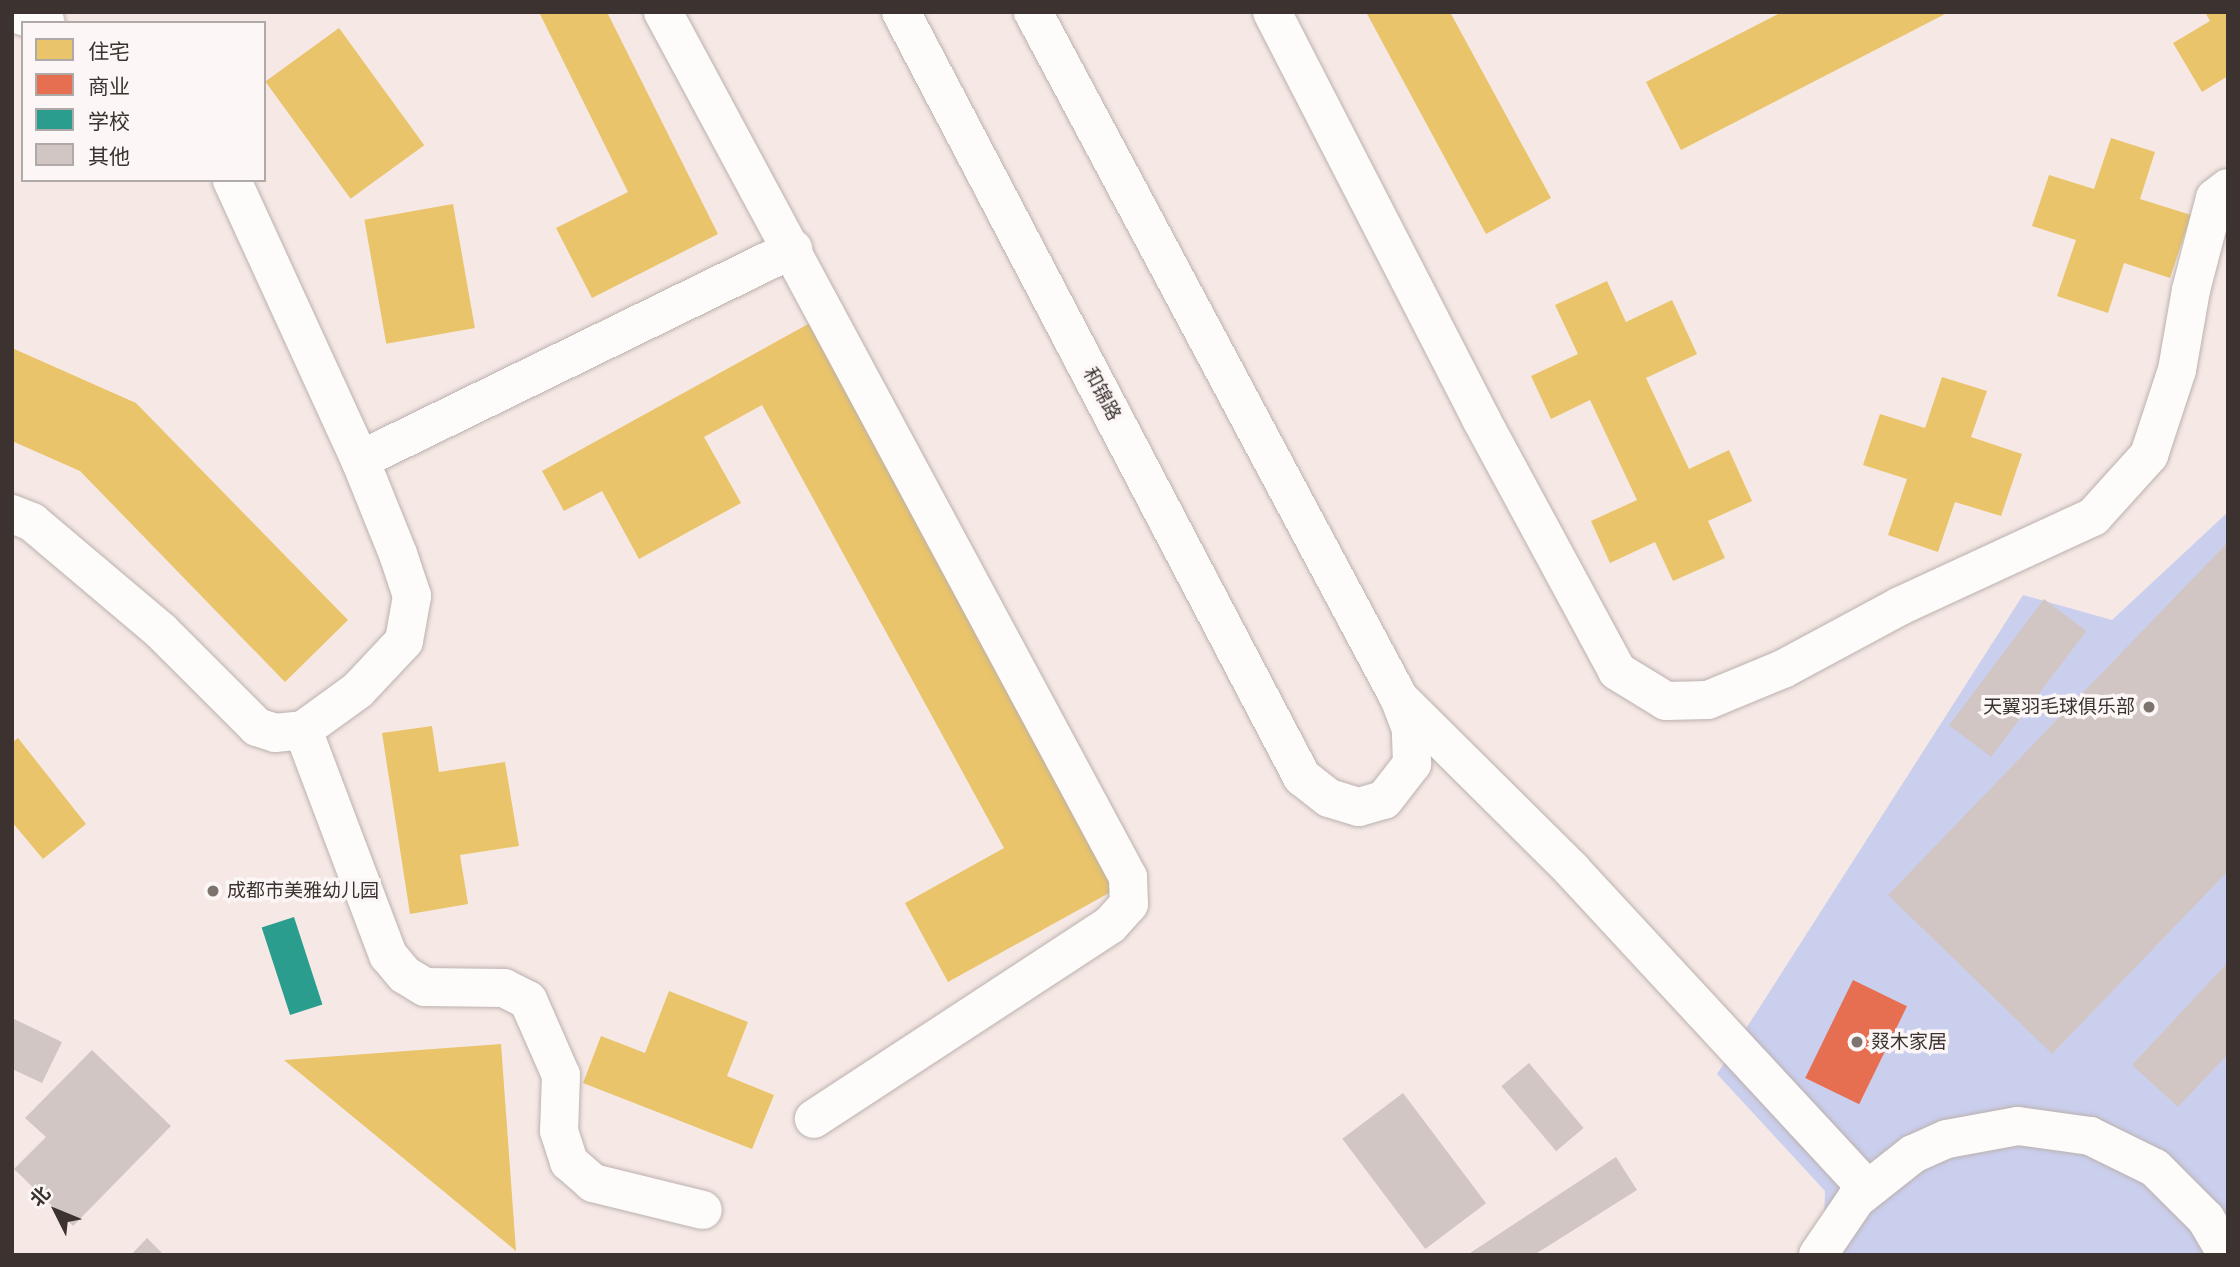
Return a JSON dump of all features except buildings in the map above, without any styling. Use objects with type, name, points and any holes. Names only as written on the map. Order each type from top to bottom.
[{"type":"street","points":[[663,12],[793,249],[1128,877],[1129,904],[1110,925],[814,1119]]},
{"type":"street","name":"和锦路","points":[[901,12],[1303,776],[1329,798],[1359,807],[1384,800],[1412,764],[1411,729],[1399,698]]},
{"type":"street","points":[[1033,12],[1399,698],[1572,870],[1867,1189]]},
{"type":"street","points":[[1272,12],[1481,419],[1617,670],[1665,701],[1708,700],[1783,669],[1900,606],[2093,517],[2149,455],[2177,370],[2191,290],[2215,198],[2228,188]]},
{"type":"street","points":[[12,13],[39,21]]},
{"type":"street","points":[[12,514],[32,522],[161,631],[257,727],[275,733],[303,730],[358,690],[404,641],[412,596],[360,460],[233,182]]},
{"type":"street","points":[[360,460],[793,249]]},
{"type":"street","points":[[303,730],[388,954],[397,965],[425,987],[504,988],[528,1000],[561,1075],[559,1131],[569,1162],[593,1183],[703,1210]]},
{"type":"street","points":[[1818,1255],[1834,1227],[1867,1189],[1913,1154],[1947,1139],[2006,1127],[2054,1128],[2090,1136],[2155,1168],[2206,1219],[2227,1255]]},
{"type":"shaded area","points":[[2228,512],[2228,1255],[1823,1255],[1825,1191],[1717,1074],[2023,595],[2112,620]]},
{"type":"place","name":"天翼羽毛球俱乐部","points":[[2149,707]]},
{"type":"place","name":"成都市美雅幼儿园","points":[[213,891]]},
{"type":"place","name":"叕木家居","points":[[1857,1042]]}]
